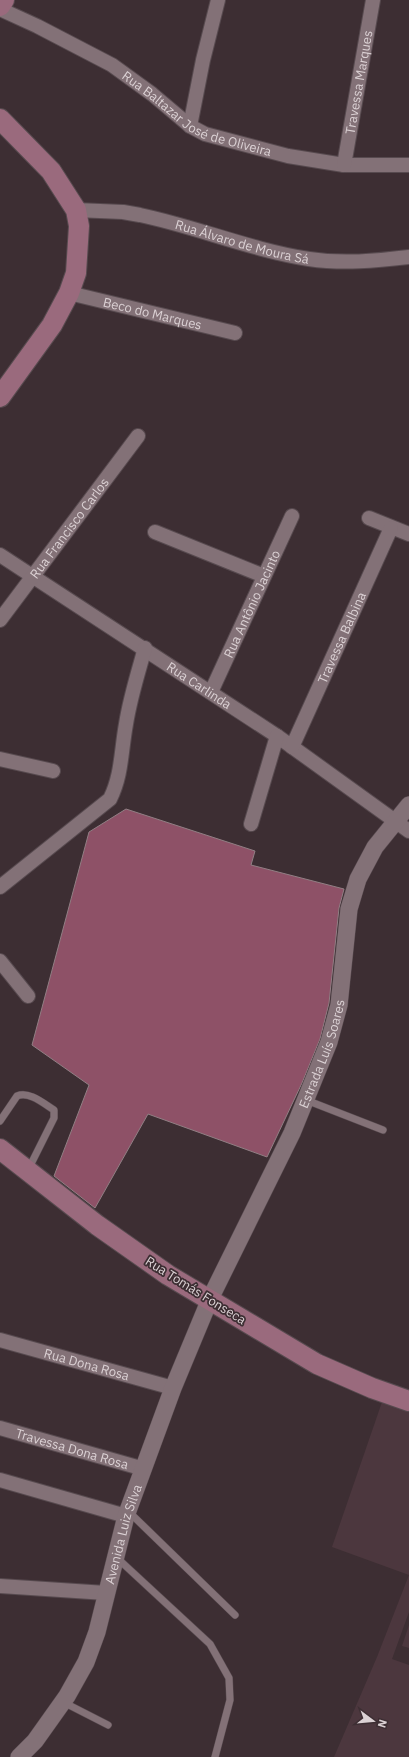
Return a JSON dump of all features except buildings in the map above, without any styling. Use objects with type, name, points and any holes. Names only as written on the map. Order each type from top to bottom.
[{"type":"main road","points":[[0,8],[4,0]]},
{"type":"main road","points":[[0,119],[51,171],[76,210],[79,226],[79,249],[76,273],[69,293],[52,325],[0,397]]},
{"type":"main road","name":"Rua Tomás Fonseca","points":[[0,1149],[97,1225],[161,1270],[316,1364],[372,1388],[409,1401]]},
{"type":"street","points":[[190,126],[202,60],[218,0]]},
{"type":"street","name":"Travessa Marques","points":[[344,165],[358,81],[374,0]]},
{"type":"street","name":"Rua Baltazar José de Oliveira","points":[[0,8],[112,65],[152,94],[190,126],[205,134],[241,145],[288,156],[344,165],[409,166]]},
{"type":"street","name":"Rua Álvaro de Moura Sá","points":[[76,210],[123,212],[140,215],[281,254],[310,259],[372,262],[409,257]]},
{"type":"street","name":"Beco do Marques","points":[[69,293],[235,333]]},
{"type":"street","name":"Rua Francisco Carlos","points":[[0,620],[138,436]]},
{"type":"street","name":"Rua Antônio Jacinto","points":[[211,692],[292,516]]},
{"type":"street","points":[[369,518],[409,534]]},
{"type":"street","name":"Travessa Balbina","points":[[292,747],[391,528]]},
{"type":"street","points":[[155,532],[264,576]]},
{"type":"street","name":"Rua Carlinda","points":[[0,555],[145,648],[277,736],[409,831]]},
{"type":"street","points":[[0,887],[110,799],[117,786],[121,771],[127,717],[145,648]]},
{"type":"street","points":[[251,824],[277,736]]},
{"type":"street","points":[[0,759],[53,771]]},
{"type":"street","name":"Estrada Luís Soares","points":[[210,1300],[306,1100],[329,1042],[339,1005],[349,909],[358,879],[375,847],[394,821],[409,805]]},
{"type":"street","points":[[0,961],[28,996]]},
{"type":"street","name":"Avenida Luiz Silva","points":[[19,1757],[35,1741],[63,1702],[86,1662],[97,1632],[127,1514],[173,1388],[210,1300]]},
{"type":"street","name":"Rua Dona Rosa","points":[[0,1341],[173,1388]]},
{"type":"street","name":"Travessa Dona Rosa","points":[[0,1428],[144,1469]]},
{"type":"street","points":[[0,1480],[127,1514]]},
{"type":"street","points":[[0,1586],[106,1593]]},
{"type":"lane","points":[[0,1121],[17,1096],[21,1094],[27,1094],[54,1110],[54,1118],[28,1170]]},
{"type":"lane","points":[[306,1100],[383,1130]]},
{"type":"lane","points":[[127,1514],[235,1615]]},
{"type":"lane","points":[[115,1557],[210,1644],[228,1678],[230,1700],[215,1757]]},
{"type":"lane","points":[[63,1702],[108,1725]]},
{"type":"shaded area","points":[[382,1402],[409,1412],[409,1575],[332,1547]]},
{"type":"shaded area","points":[[409,1575],[409,1612],[392,1659],[409,1665],[409,1757],[334,1757],[377,1657]]},
{"type":"shaded area","points":[[409,1625],[409,1648],[402,1646]]}]
